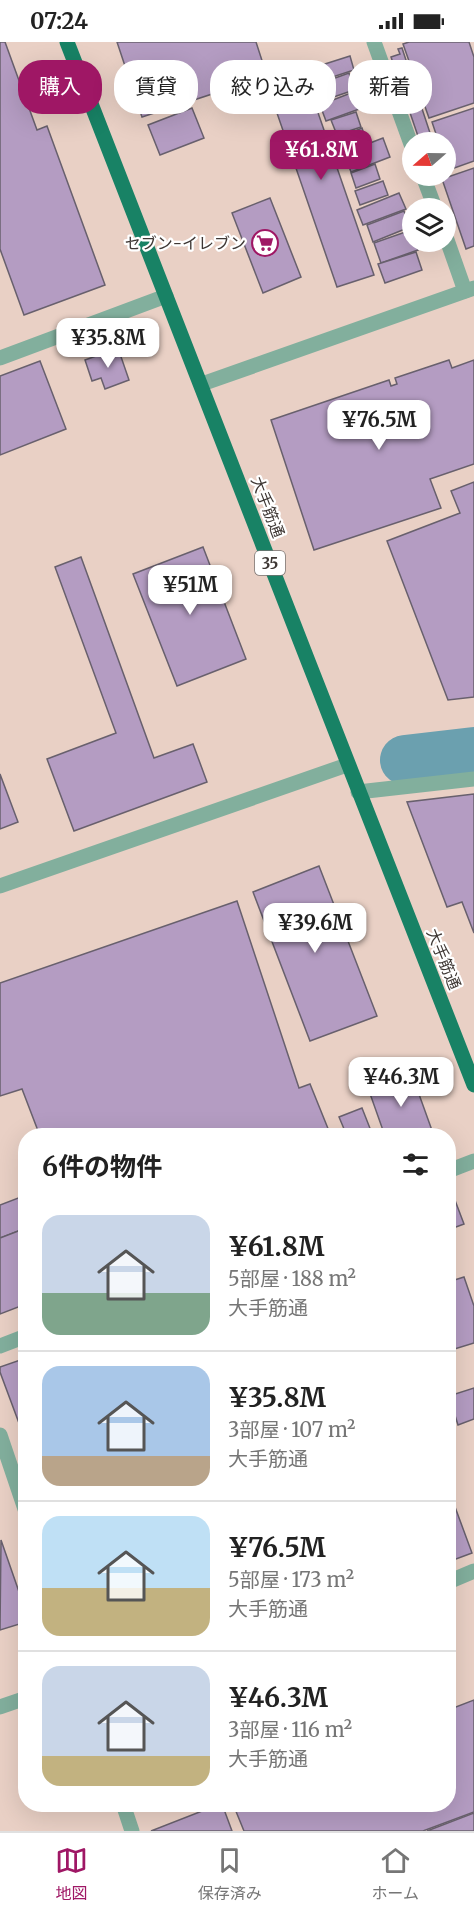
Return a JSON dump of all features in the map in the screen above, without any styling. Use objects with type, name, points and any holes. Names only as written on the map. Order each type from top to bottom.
[{"type":"main road","name":"大手筋通","points":[[67,42],[202,384],[347,765],[474,1084]]},
{"type":"street","points":[[374,42],[407,132]]},
{"type":"street","points":[[202,384],[470,290],[453,252]]},
{"type":"street","points":[[0,358],[166,296]]},
{"type":"street","points":[[0,886],[347,765]]},
{"type":"street","points":[[358,792],[474,779]]},
{"type":"street","points":[[456,1168],[474,1161]]},
{"type":"street","points":[[0,1346],[18,1339]]},
{"type":"street","points":[[0,1435],[18,1488]]},
{"type":"street","points":[[456,1579],[474,1572]]},
{"type":"street","points":[[0,1707],[18,1701]]},
{"type":"street","points":[[126,1812],[132,1831]]},
{"type":"shaded area","points":[[0,42],[474,42],[474,1831],[0,1831]]},
{"type":"building","points":[[0,42],[5,42],[18,78],[18,114],[31,114],[37,130],[47,126],[105,285],[24,315],[0,249]]},
{"type":"building","points":[[117,42],[256,42],[262,60],[210,60],[210,95],[198,99],[198,60],[123,60]]},
{"type":"building","points":[[409,42],[469,42],[474,57],[474,103],[429,118],[428,114],[432,114],[432,60],[409,60],[403,44]]},
{"type":"building","points":[[402,48],[406,60],[392,60],[391,57],[400,54],[398,49]]},
{"type":"building","points":[[350,56],[348,72],[336,76],[336,60]]},
{"type":"building","points":[[348,73],[348,92],[336,96],[336,78]]},
{"type":"building","points":[[348,94],[348,113],[326,121],[323,114],[336,114],[336,99]]},
{"type":"building","points":[[474,108],[474,161],[456,167],[456,132],[435,132],[432,122]]},
{"type":"building","points":[[176,114],[194,114],[204,138],[160,155],[148,125]]},
{"type":"building","points":[[277,114],[318,114],[374,275],[337,287]]},
{"type":"building","points":[[357,114],[361,127],[337,135],[331,120]]},
{"type":"building","points":[[410,114],[424,114],[430,132],[417,132]]},
{"type":"building","points":[[362,128],[367,143],[343,152],[338,138]]},
{"type":"building","points":[[383,138],[390,157],[351,172],[344,153]]},
{"type":"building","points":[[375,164],[380,179],[356,188],[351,173]]},
{"type":"building","points":[[474,168],[474,246],[466,249],[456,220],[456,198],[449,198],[444,186],[456,186],[456,174]]},
{"type":"building","points":[[383,181],[388,195],[360,205],[355,191]]},
{"type":"building","points":[[399,193],[402,200],[402,210],[363,225],[357,210]]},
{"type":"building","points":[[270,198],[301,277],[263,293],[232,213]]},
{"type":"building","points":[[402,212],[402,230],[373,242],[367,225]]},
{"type":"building","points":[[402,233],[402,252],[412,252],[381,263],[374,243]]},
{"type":"building","points":[[416,252],[422,270],[385,283],[378,264]]},
{"type":"building","points":[[118,348],[129,380],[105,389],[101,378],[92,381],[85,360]]},
{"type":"building","points":[[449,360],[452,368],[474,360],[474,464],[430,479],[441,508],[314,550],[271,420],[389,380],[391,386],[397,384],[395,378]]},
{"type":"building","points":[[40,361],[66,429],[0,455],[0,376]]},
{"type":"building","points":[[474,482],[474,697],[448,700],[387,541],[460,513],[451,491]]},
{"type":"building","points":[[203,547],[246,659],[177,686],[133,574]]},
{"type":"building","points":[[81,557],[154,758],[193,744],[207,782],[74,831],[47,759],[116,733],[55,567]]},
{"type":"building","points":[[0,774],[18,822],[0,829]]},
{"type":"building","points":[[474,794],[474,933],[462,902],[447,907],[407,802]]},
{"type":"building","points":[[319,866],[377,1016],[310,1041],[253,892]]},
{"type":"building","points":[[237,901],[299,1088],[310,1084],[328,1128],[37,1128],[22,1089],[0,1096],[0,983]]},
{"type":"building","points":[[411,1072],[431,1128],[382,1128],[368,1088]]},
{"type":"building","points":[[362,1108],[370,1128],[344,1128],[339,1117]]},
{"type":"building","points":[[18,1198],[18,1231],[0,1238],[0,1205]]},
{"type":"building","points":[[456,1203],[464,1224],[456,1227]]},
{"type":"building","points":[[18,1231],[18,1307],[0,1314],[0,1238]]},
{"type":"building","points":[[464,1277],[474,1306],[474,1343],[456,1349],[456,1280]]},
{"type":"building","points":[[18,1361],[18,1420],[0,1372],[0,1367]]},
{"type":"building","points":[[474,1388],[474,1419],[458,1425],[456,1419],[456,1394]]},
{"type":"building","points":[[456,1510],[472,1553],[456,1559]]},
{"type":"building","points":[[1,1540],[18,1589],[18,1624],[0,1630]]},
{"type":"building","points":[[474,1700],[474,1812],[423,1831],[244,1831],[236,1812],[456,1812],[456,1707]]},
{"type":"building","points":[[200,1812],[225,1812],[232,1831],[151,1831]]},
{"type":"building","points":[[474,1813],[474,1831],[427,1831]]},
{"type":"waterway","points":[[405,760],[474,752]]},
{"type":"place","name":"セブン-イレブン","points":[[265,243]]}]
